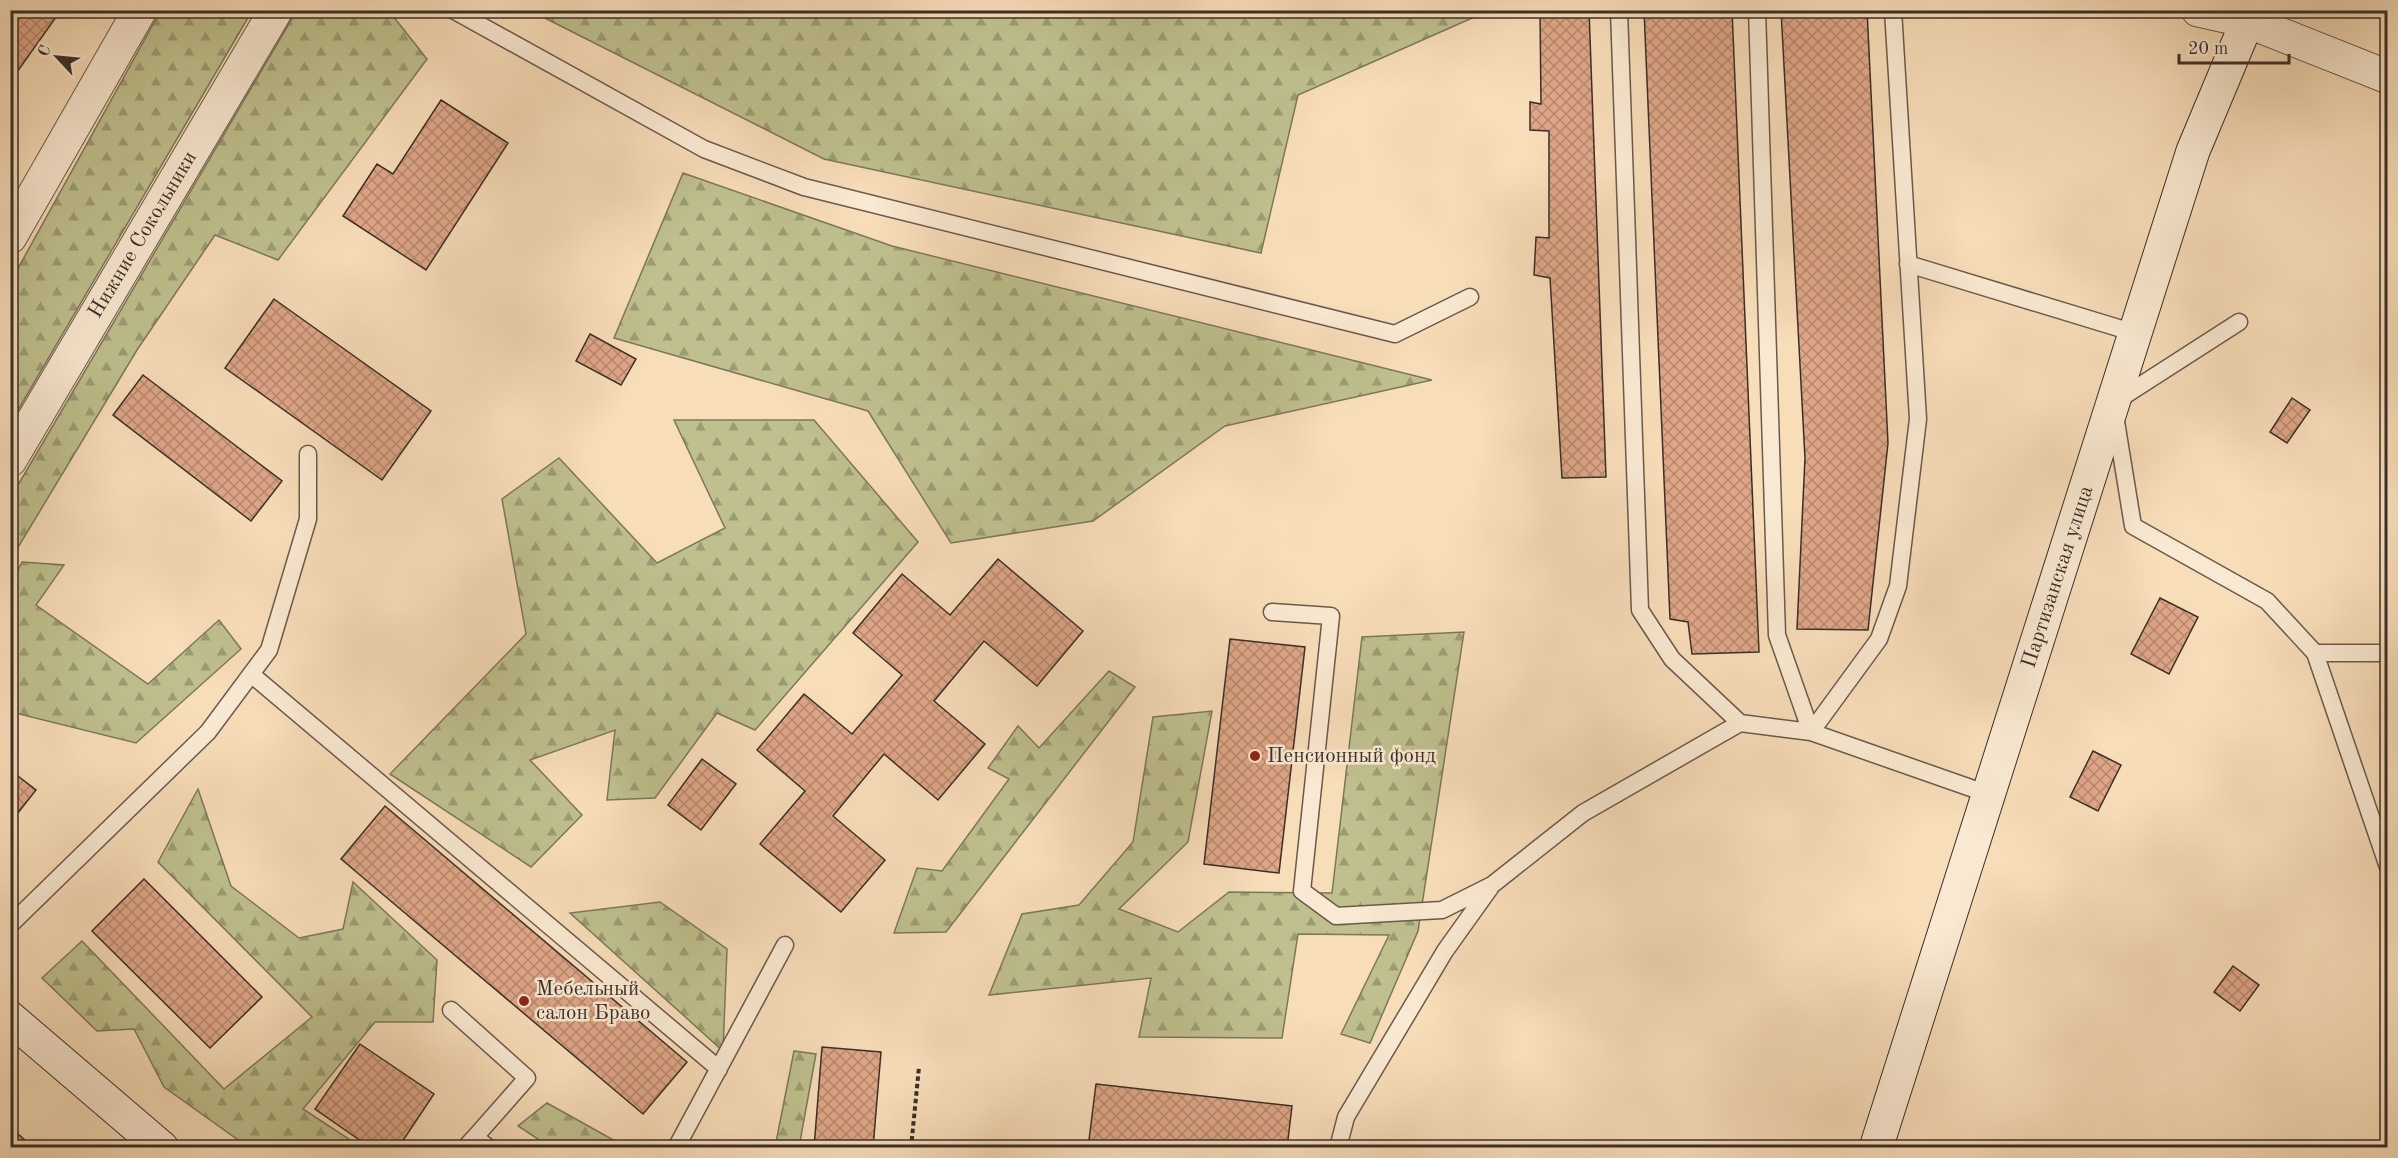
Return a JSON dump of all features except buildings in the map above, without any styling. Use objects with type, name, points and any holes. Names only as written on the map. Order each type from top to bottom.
[{"type":"main road","points":[[10,237],[140,10]]},
{"type":"main road","name":"Нижние Сокольники","points":[[10,460],[276,10]]},
{"type":"main road","points":[[2198,10],[2249,16],[2388,77]]},
{"type":"main road","name":"Партизанская улица","points":[[1876,1148],[2193,151],[2249,16]]},
{"type":"main road","points":[[10,1018],[162,1148]]},
{"type":"lane","points":[[453,10],[704,149],[804,187],[1395,334],[1470,297]]},
{"type":"lane","points":[[1619,10],[1640,610],[1672,659],[1740,723],[1810,732],[1989,794]]},
{"type":"lane","points":[[1757,10],[1777,636],[1810,732]]},
{"type":"lane","points":[[1810,732],[1879,639],[1898,586],[1918,419],[1893,10]]},
{"type":"lane","points":[[1908,264],[2135,333]]},
{"type":"lane","points":[[2239,322],[2113,403],[2133,526],[2267,601],[2315,654],[2388,867]]},
{"type":"lane","points":[[10,925],[208,732],[269,650],[308,519],[308,454]]},
{"type":"lane","points":[[1272,612],[1331,615],[1302,891],[1336,916],[1442,910],[1492,885],[1583,813],[1740,723]]},
{"type":"lane","points":[[2315,654],[2388,653]]},
{"type":"lane","points":[[251,674],[719,1069]]},
{"type":"lane","points":[[1338,1148],[1346,1117],[1445,951],[1492,885]]},
{"type":"lane","points":[[676,1148],[785,945]]},
{"type":"lane","points":[[451,1010],[527,1078],[470,1142],[489,1148]]},
{"type":"path","points":[[911,1148],[919,1067]]},
{"type":"green space","points":[[161,10],[252,11],[11,422],[11,281]]},
{"type":"green space","points":[[297,10],[389,11],[427,59],[278,260],[215,235],[137,350],[11,559],[11,497]]},
{"type":"green space","points":[[531,11],[1488,11],[1298,95],[1261,253],[824,159]]},
{"type":"green space","points":[[683,173],[892,246],[1432,380],[1225,426],[1093,521],[951,543],[868,411],[614,338]]},
{"type":"green space","points":[[674,420],[814,420],[918,542],[755,730],[717,713],[655,798],[607,800],[615,730],[530,760],[582,815],[531,867],[390,774],[526,634],[502,499],[559,458],[657,563],[725,528]]},
{"type":"green space","points":[[22,562],[64,565],[36,605],[148,684],[219,620],[241,649],[136,743],[11,712],[11,584]]},
{"type":"green space","points":[[1464,632],[1418,931],[1370,1043],[1341,1034],[1389,935],[1298,934],[1282,1038],[1139,1037],[1151,978],[989,995],[1022,914],[1079,905],[1133,842],[1153,717],[1212,711],[1188,842],[1119,909],[1178,932],[1229,892],[1332,893],[1362,637]]},
{"type":"green space","points":[[1109,671],[1135,687],[946,932],[894,933],[917,868],[942,871],[1009,779],[988,768],[1018,726],[1039,748]]},
{"type":"green space","points":[[198,789],[231,886],[299,938],[343,929],[353,882],[437,960],[433,1022],[375,1022],[303,1109],[361,1147],[248,1147],[164,1087],[134,1029],[97,1031],[42,978],[82,941],[224,1089],[312,1017],[158,862]]},
{"type":"green space","points":[[660,902],[727,949],[723,1051],[570,913]]},
{"type":"green space","points":[[794,1051],[816,1054],[799,1147],[775,1147]]},
{"type":"green space","points":[[547,1103],[626,1147],[550,1147],[518,1126]]},
{"type":"place","name":"Пенсионный фонд","points":[[1255,756]]},
{"type":"place","name":"Мебельный салон Браво","points":[[524,1001]]}]
